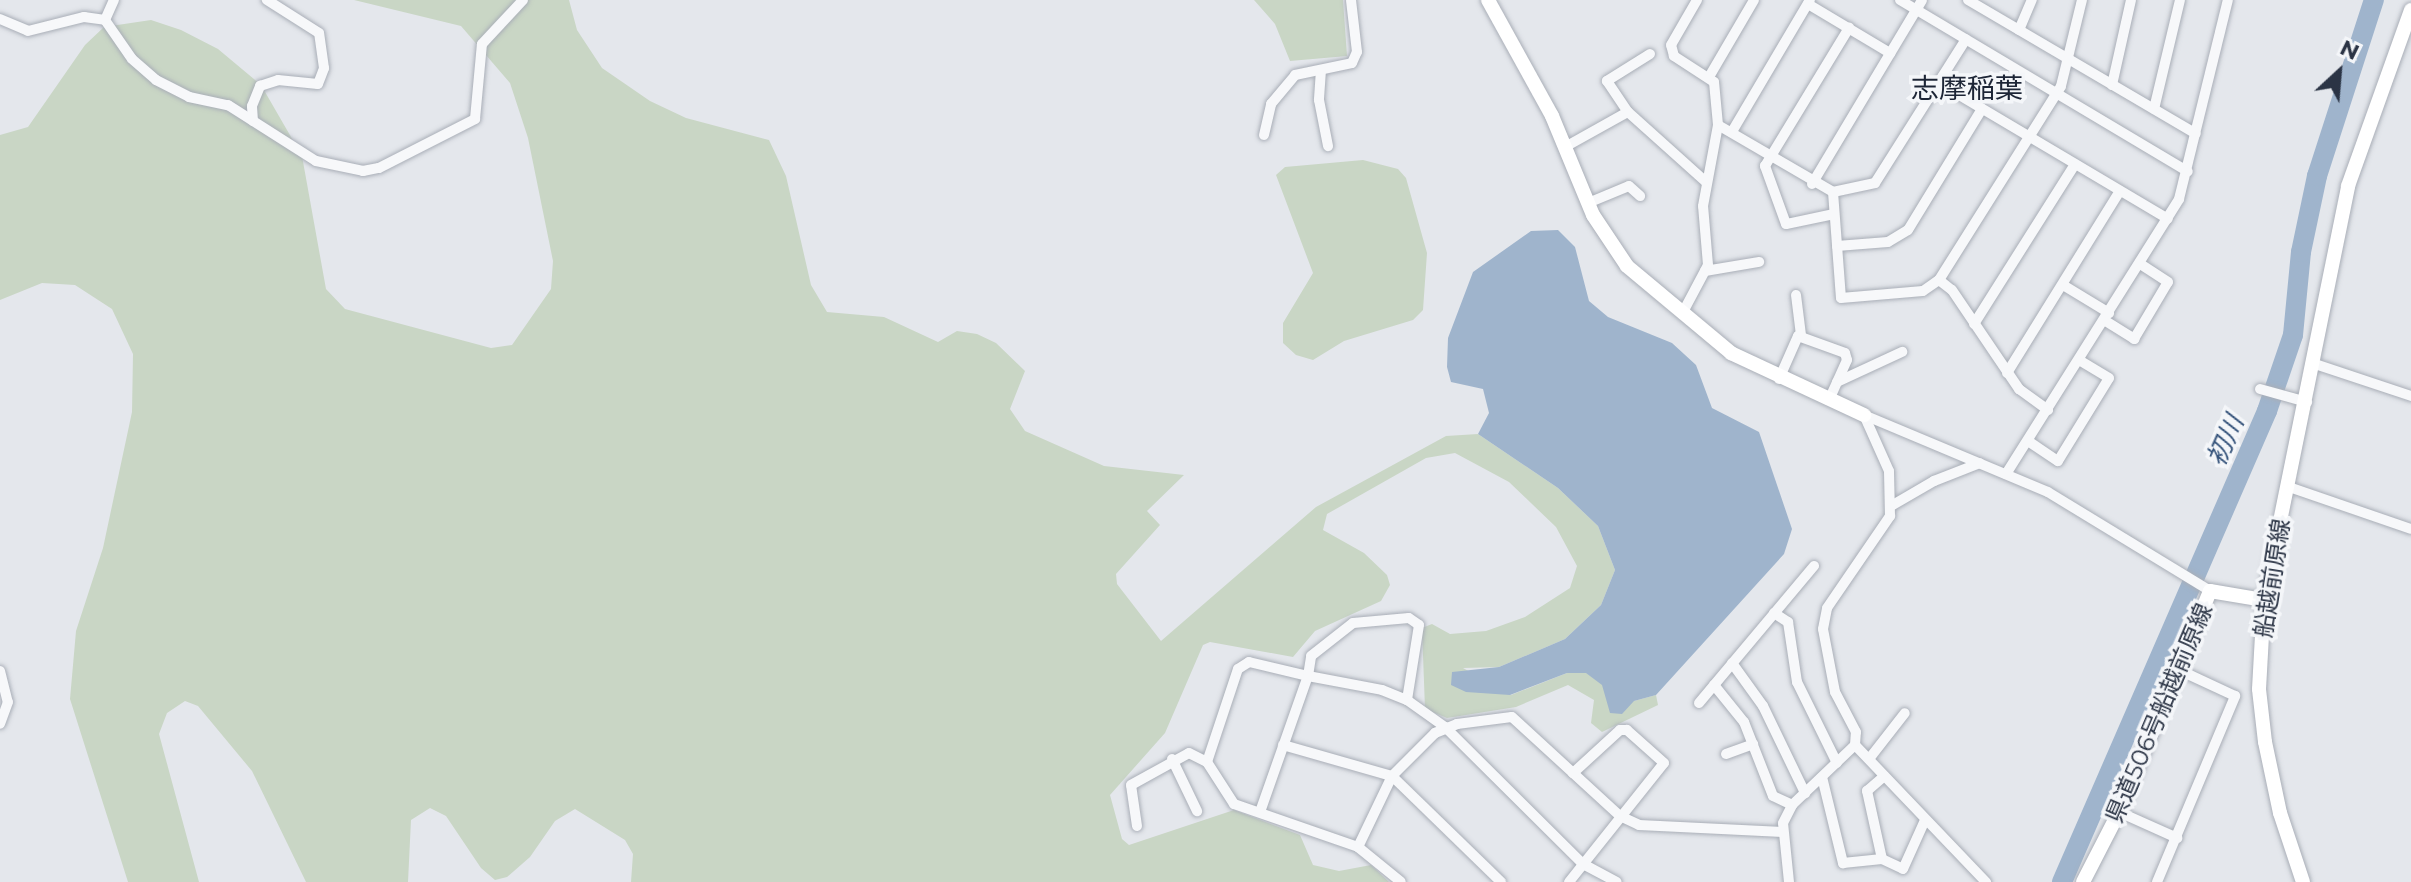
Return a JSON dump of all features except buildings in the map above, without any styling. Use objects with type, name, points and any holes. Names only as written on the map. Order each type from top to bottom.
[{"type":"main road","points":[[1488,0],[1565,147],[1588,203],[1627,266],[1731,353],[1779,379],[1864,415]]},
{"type":"main road","name":"船越前原線","points":[[2303,882],[2280,813],[2265,742],[2259,689],[2264,600],[2315,364],[2329,274],[2348,186],[2411,10]]},
{"type":"main road","name":"県道506号船越前原線","points":[[2083,882],[2119,812],[2210,591],[2264,600]]},
{"type":"street","points":[[105,20],[114,0]]},
{"type":"street","points":[[253,121],[252,106],[260,86],[278,80],[318,84],[324,68],[319,33],[267,0]]},
{"type":"street","points":[[0,19],[28,31],[84,17],[105,20],[132,59],[156,80],[189,97],[228,105],[316,161],[363,171],[379,168],[475,119],[482,44],[523,0]]},
{"type":"street","points":[[1264,135],[1278,93],[1295,75],[1340,69],[1352,63],[1357,52],[1351,0]]},
{"type":"street","points":[[1682,314],[1705,271],[1706,182],[1718,125],[1716,88],[1709,77],[1674,56],[1671,45],[1697,0]]},
{"type":"street","points":[[1709,77],[1754,0]]},
{"type":"street","points":[[1900,0],[1919,5],[1966,39],[2188,172]]},
{"type":"street","points":[[2019,30],[2032,0]]},
{"type":"street","points":[[1833,192],[1841,298],[1913,294],[1939,280],[2057,93],[2082,0]]},
{"type":"street","points":[[2112,85],[2131,0]]},
{"type":"street","points":[[2154,109],[2180,0]]},
{"type":"street","points":[[2006,474],[2168,219],[2188,172],[2228,0]]},
{"type":"street","points":[[1733,130],[1809,2],[1890,53]]},
{"type":"street","points":[[1974,2],[2196,134]]},
{"type":"street","points":[[1812,184],[1919,5]]},
{"type":"street","points":[[1834,214],[1786,224],[1782,221],[1765,166],[1849,28]]},
{"type":"street","points":[[1718,125],[1733,130],[1812,184],[1833,192],[1875,183],[1966,39]]},
{"type":"street","points":[[1650,54],[1607,81],[1628,112],[1706,182]]},
{"type":"street","points":[[1321,70],[1319,100],[1328,146]]},
{"type":"street","points":[[1939,83],[2168,219]]},
{"type":"street","points":[[1837,246],[1888,242],[1908,230],[1982,109]]},
{"type":"street","points":[[1565,147],[1628,112]]},
{"type":"street","points":[[1974,324],[2075,164]]},
{"type":"street","points":[[1588,203],[1629,186],[1640,196]]},
{"type":"street","points":[[2007,373],[2120,191]]},
{"type":"street","points":[[1705,271],[1759,262]]},
{"type":"street","points":[[2063,285],[2134,339],[2168,282],[2140,264]]},
{"type":"street","points":[[1939,280],[1952,290],[2007,373],[2048,410]]},
{"type":"street","points":[[1779,379],[1801,335],[1796,295]]},
{"type":"street","points":[[1801,335],[1845,353],[1829,400]]},
{"type":"street","points":[[1837,382],[1902,352]]},
{"type":"street","points":[[2028,441],[2058,461],[2109,378],[2079,360]]},
{"type":"street","points":[[2315,364],[2411,396]]},
{"type":"street","points":[[2260,389],[2307,402]]},
{"type":"street","points":[[1864,415],[2072,504],[2175,573],[2210,591]]},
{"type":"street","points":[[1789,882],[1783,832],[1792,805],[1855,745],[1856,732],[1831,676],[1824,619],[1883,532],[1891,506],[1889,471],[1864,415]]},
{"type":"street","points":[[1891,506],[1934,481],[1980,463]]},
{"type":"street","points":[[2289,487],[2411,529]]},
{"type":"street","points":[[1699,703],[1814,566]]},
{"type":"street","points":[[1774,613],[1788,622],[1797,682],[1837,763]]},
{"type":"street","points":[[1260,812],[1308,676],[1311,656],[1353,623],[1409,618],[1419,625],[1407,700]]},
{"type":"street","points":[[1732,663],[1763,706],[1805,793]]},
{"type":"street","points":[[1207,762],[1243,664],[1407,700],[1445,727],[1583,864],[1617,882]]},
{"type":"street","points":[[2157,882],[2235,696],[2179,670]]},
{"type":"street","points":[[0,671],[8,702],[0,724]]},
{"type":"street","points":[[1714,685],[1744,722],[1773,796],[1792,805]]},
{"type":"street","points":[[1869,759],[1905,713]]},
{"type":"street","points":[[1358,847],[1392,776],[1445,727],[1516,718],[1620,816],[1646,827],[1783,832]]},
{"type":"street","points":[[1569,882],[1620,816],[1662,771],[1664,763],[1627,730],[1612,732],[1573,773]]},
{"type":"street","points":[[1726,754],[1753,744]]},
{"type":"street","points":[[1283,745],[1392,776],[1501,882]]},
{"type":"street","points":[[1855,745],[1986,882]]},
{"type":"street","points":[[1137,826],[1131,785],[1183,752],[1207,762],[1230,801],[1358,847],[1401,882]]},
{"type":"street","points":[[1172,759],[1197,811]]},
{"type":"street","points":[[1882,859],[1867,791],[1884,776]]},
{"type":"street","points":[[1822,777],[1843,863],[1882,859],[1903,869],[1925,820]]},
{"type":"street","points":[[2119,812],[2177,838]]},
{"type":"green space","points":[[354,0],[569,0],[577,30],[602,68],[650,101],[686,118],[769,140],[786,176],[811,285],[827,312],[884,317],[938,342],[957,331],[977,334],[996,343],[1025,371],[1010,409],[1025,431],[1104,466],[1184,475],[1147,511],[1160,525],[1116,574],[1117,584],[1161,641],[1316,507],[1446,436],[1478,434],[1558,488],[1598,526],[1615,570],[1601,605],[1565,639],[1499,667],[1463,668],[1511,695],[1567,673],[1587,673],[1634,701],[1656,695],[1658,705],[1602,732],[1591,723],[1594,700],[1568,685],[1516,707],[1447,718],[1425,709],[1422,628],[1432,624],[1450,634],[1486,631],[1525,617],[1570,588],[1577,566],[1556,527],[1509,482],[1455,453],[1426,458],[1327,514],[1323,530],[1364,553],[1387,575],[1390,585],[1381,601],[1315,631],[1293,657],[1210,642],[1203,645],[1165,733],[1110,795],[1122,839],[1129,845],[1234,810],[1300,835],[1313,865],[1339,871],[1371,865],[1389,882],[631,882],[633,854],[625,840],[575,809],[555,821],[530,857],[507,877],[495,880],[481,868],[446,816],[430,808],[411,820],[408,882],[306,882],[252,771],[198,706],[185,701],[167,713],[159,734],[199,882],[128,882],[70,699],[76,631],[103,548],[132,412],[133,354],[112,309],[75,285],[42,283],[0,300],[0,135],[28,127],[85,45],[104,27],[151,20],[181,30],[218,49],[261,85],[302,156],[326,289],[345,309],[491,348],[512,345],[551,289],[553,261],[528,138],[510,83],[461,26]]},
{"type":"green space","points":[[1254,0],[1343,0],[1347,56],[1290,61],[1275,24]]},
{"type":"green space","points":[[1363,160],[1398,169],[1406,178],[1427,253],[1423,310],[1413,320],[1344,341],[1313,360],[1296,355],[1283,343],[1283,323],[1313,273],[1276,175],[1285,167]]},
{"type":"water","points":[[1558,230],[1575,247],[1589,301],[1608,317],[1672,343],[1696,365],[1712,408],[1759,432],[1792,529],[1784,554],[1656,695],[1634,701],[1622,714],[1610,713],[1602,685],[1586,673],[1567,673],[1510,695],[1466,692],[1451,685],[1452,672],[1499,667],[1565,639],[1601,605],[1615,570],[1598,526],[1558,488],[1478,434],[1489,413],[1483,389],[1451,382],[1447,367],[1448,338],[1473,272],[1531,231]]},
{"type":"waterway","name":"初川","points":[[2062,882],[2267,411],[2293,335],[2301,252],[2317,176],[2374,0]]},
{"type":"district","name":"志摩稲葉","points":[[1967,88]]}]
